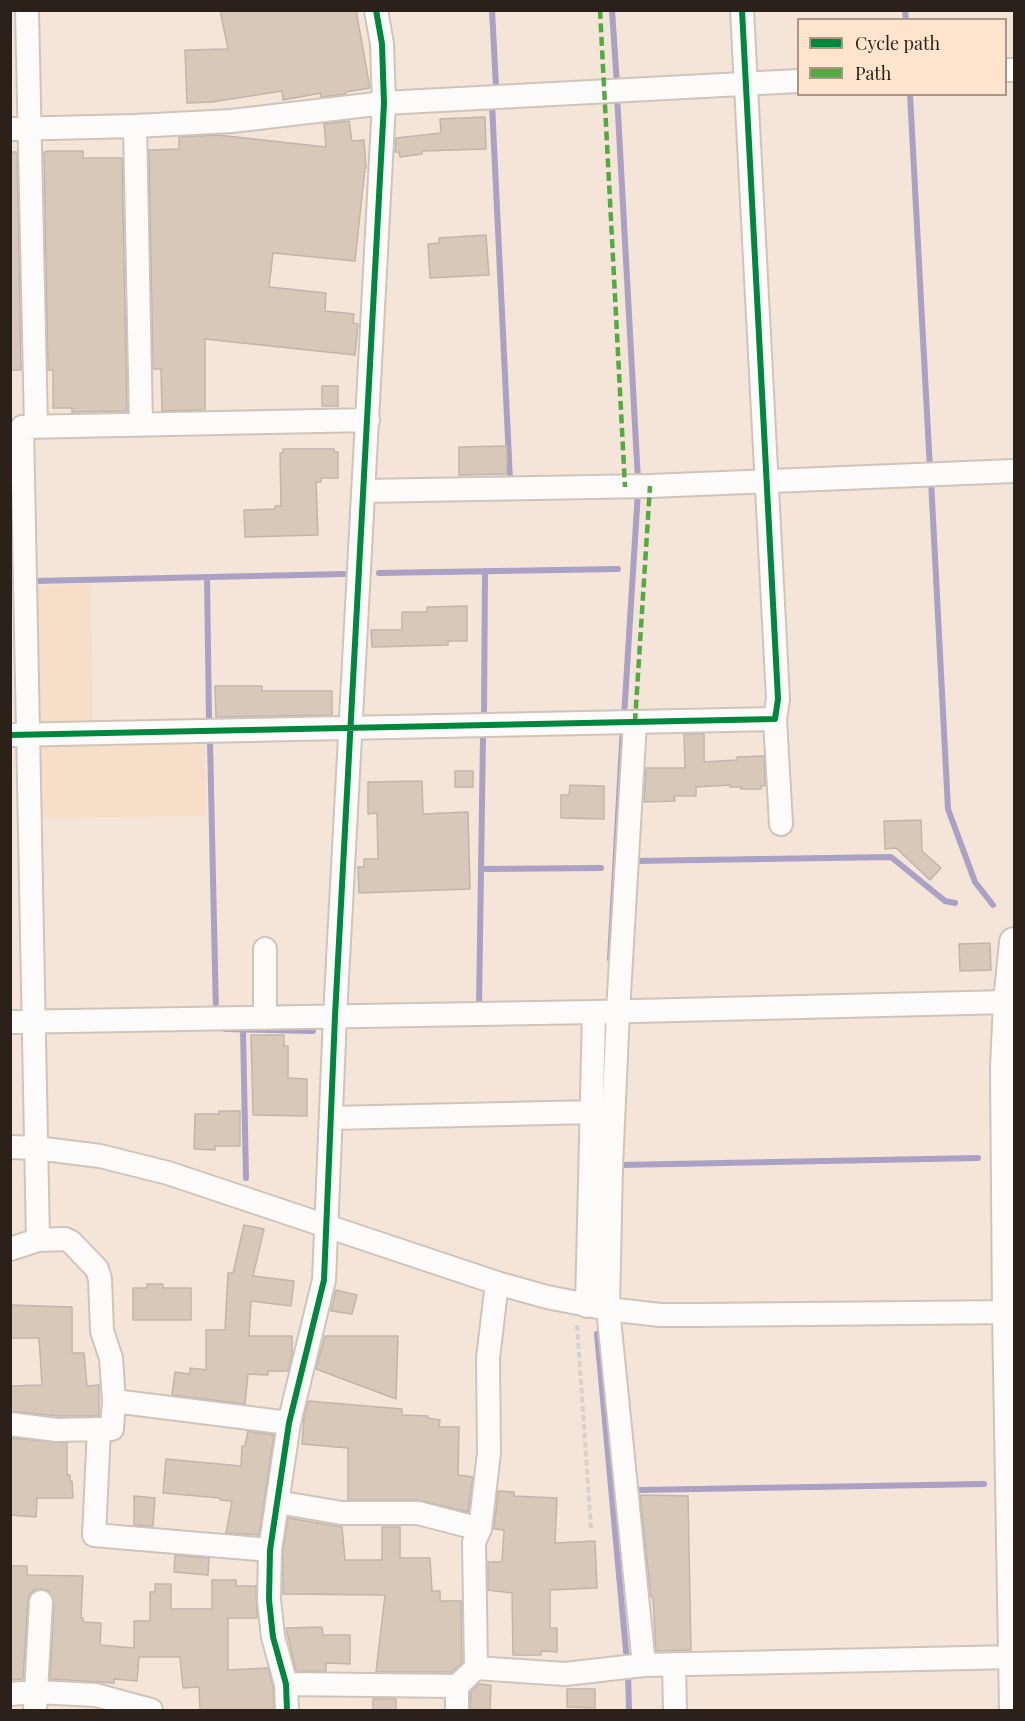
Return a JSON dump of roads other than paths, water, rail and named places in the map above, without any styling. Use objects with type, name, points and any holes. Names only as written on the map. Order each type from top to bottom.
[{"type":"main road","points":[[1014,942],[1005,1068],[1014,1710]]},
{"type":"street","points":[[27,10],[20,128],[23,427],[19,735],[34,1022],[38,1240]]},
{"type":"street","points":[[287,1710],[286,1684],[273,1637],[269,1600],[270,1550],[290,1423],[324,1280],[335,1016],[384,103],[382,44],[376,10]]},
{"type":"street","points":[[742,10],[777,699],[775,719],[781,824]]},
{"type":"street","points":[[20,128],[232,121],[384,103],[797,81]]},
{"type":"street","points":[[135,126],[141,425]]},
{"type":"street","points":[[23,427],[368,420]]},
{"type":"street","points":[[363,491],[638,487],[1014,471]]},
{"type":"street","points":[[19,735],[775,719]]},
{"type":"street","points":[[627,722],[607,1012],[593,1112],[590,1306],[634,1666]]},
{"type":"street","points":[[265,950],[265,1018]]},
{"type":"street","points":[[10,1022],[607,1012],[1008,1002]]},
{"type":"street","points":[[590,1306],[611,1167],[607,1012]]},
{"type":"street","points":[[331,1118],[593,1112]]},
{"type":"street","points":[[10,1147],[100,1156],[168,1173],[497,1283],[590,1306],[660,1315],[1010,1312]]},
{"type":"street","points":[[10,1249],[38,1240],[65,1239],[71,1242],[97,1269],[100,1279],[102,1331],[111,1358],[114,1401],[112,1429],[57,1430],[10,1424]]},
{"type":"street","points":[[457,1710],[458,1686],[476,1668],[474,1542],[480,1529],[489,1453],[488,1358],[497,1283]]},
{"type":"street","points":[[114,1401],[290,1423]]},
{"type":"street","points":[[99,1429],[94,1535],[270,1550]]},
{"type":"street","points":[[277,1502],[342,1513],[418,1513],[480,1529]]},
{"type":"street","points":[[36,1701],[41,1602]]},
{"type":"street","points":[[476,1668],[566,1674],[674,1664],[1014,1657]]},
{"type":"street","points":[[674,1664],[675,1710]]},
{"type":"street","points":[[286,1684],[458,1686]]},
{"type":"street","points":[[10,1694],[36,1701],[96,1695],[151,1710]]},
{"type":"waterway","points":[[492,10],[496,87]]},
{"type":"waterway","points":[[612,10],[617,85]]},
{"type":"waterway","points":[[905,10],[906,18]]},
{"type":"waterway","points":[[617,95],[638,480]]},
{"type":"waterway","points":[[910,96],[930,470]]},
{"type":"waterway","points":[[492,104],[510,480]]},
{"type":"waterway","points":[[931,480],[948,809],[975,882],[993,905]]},
{"type":"waterway","points":[[624,717],[638,491]]},
{"type":"waterway","points":[[379,573],[618,569]]},
{"type":"waterway","points":[[484,717],[485,571]]},
{"type":"waterway","points":[[34,581],[344,574]]},
{"type":"waterway","points":[[207,577],[209,720]]},
{"type":"waterway","points":[[610,959],[623,727]]},
{"type":"waterway","points":[[479,1006],[483,736]]},
{"type":"waterway","points":[[210,741],[216,1014]]},
{"type":"waterway","points":[[634,861],[891,857],[945,901],[955,903]]},
{"type":"waterway","points":[[481,869],[601,868]]},
{"type":"waterway","points":[[225,1029],[313,1031]]},
{"type":"waterway","points":[[243,1030],[246,1178]]},
{"type":"waterway","points":[[621,1165],[978,1158]]},
{"type":"waterway","points":[[597,1334],[627,1662]]},
{"type":"waterway","points":[[639,1490],[984,1484]]},
{"type":"waterway","points":[[628,1672],[629,1710]]}]
